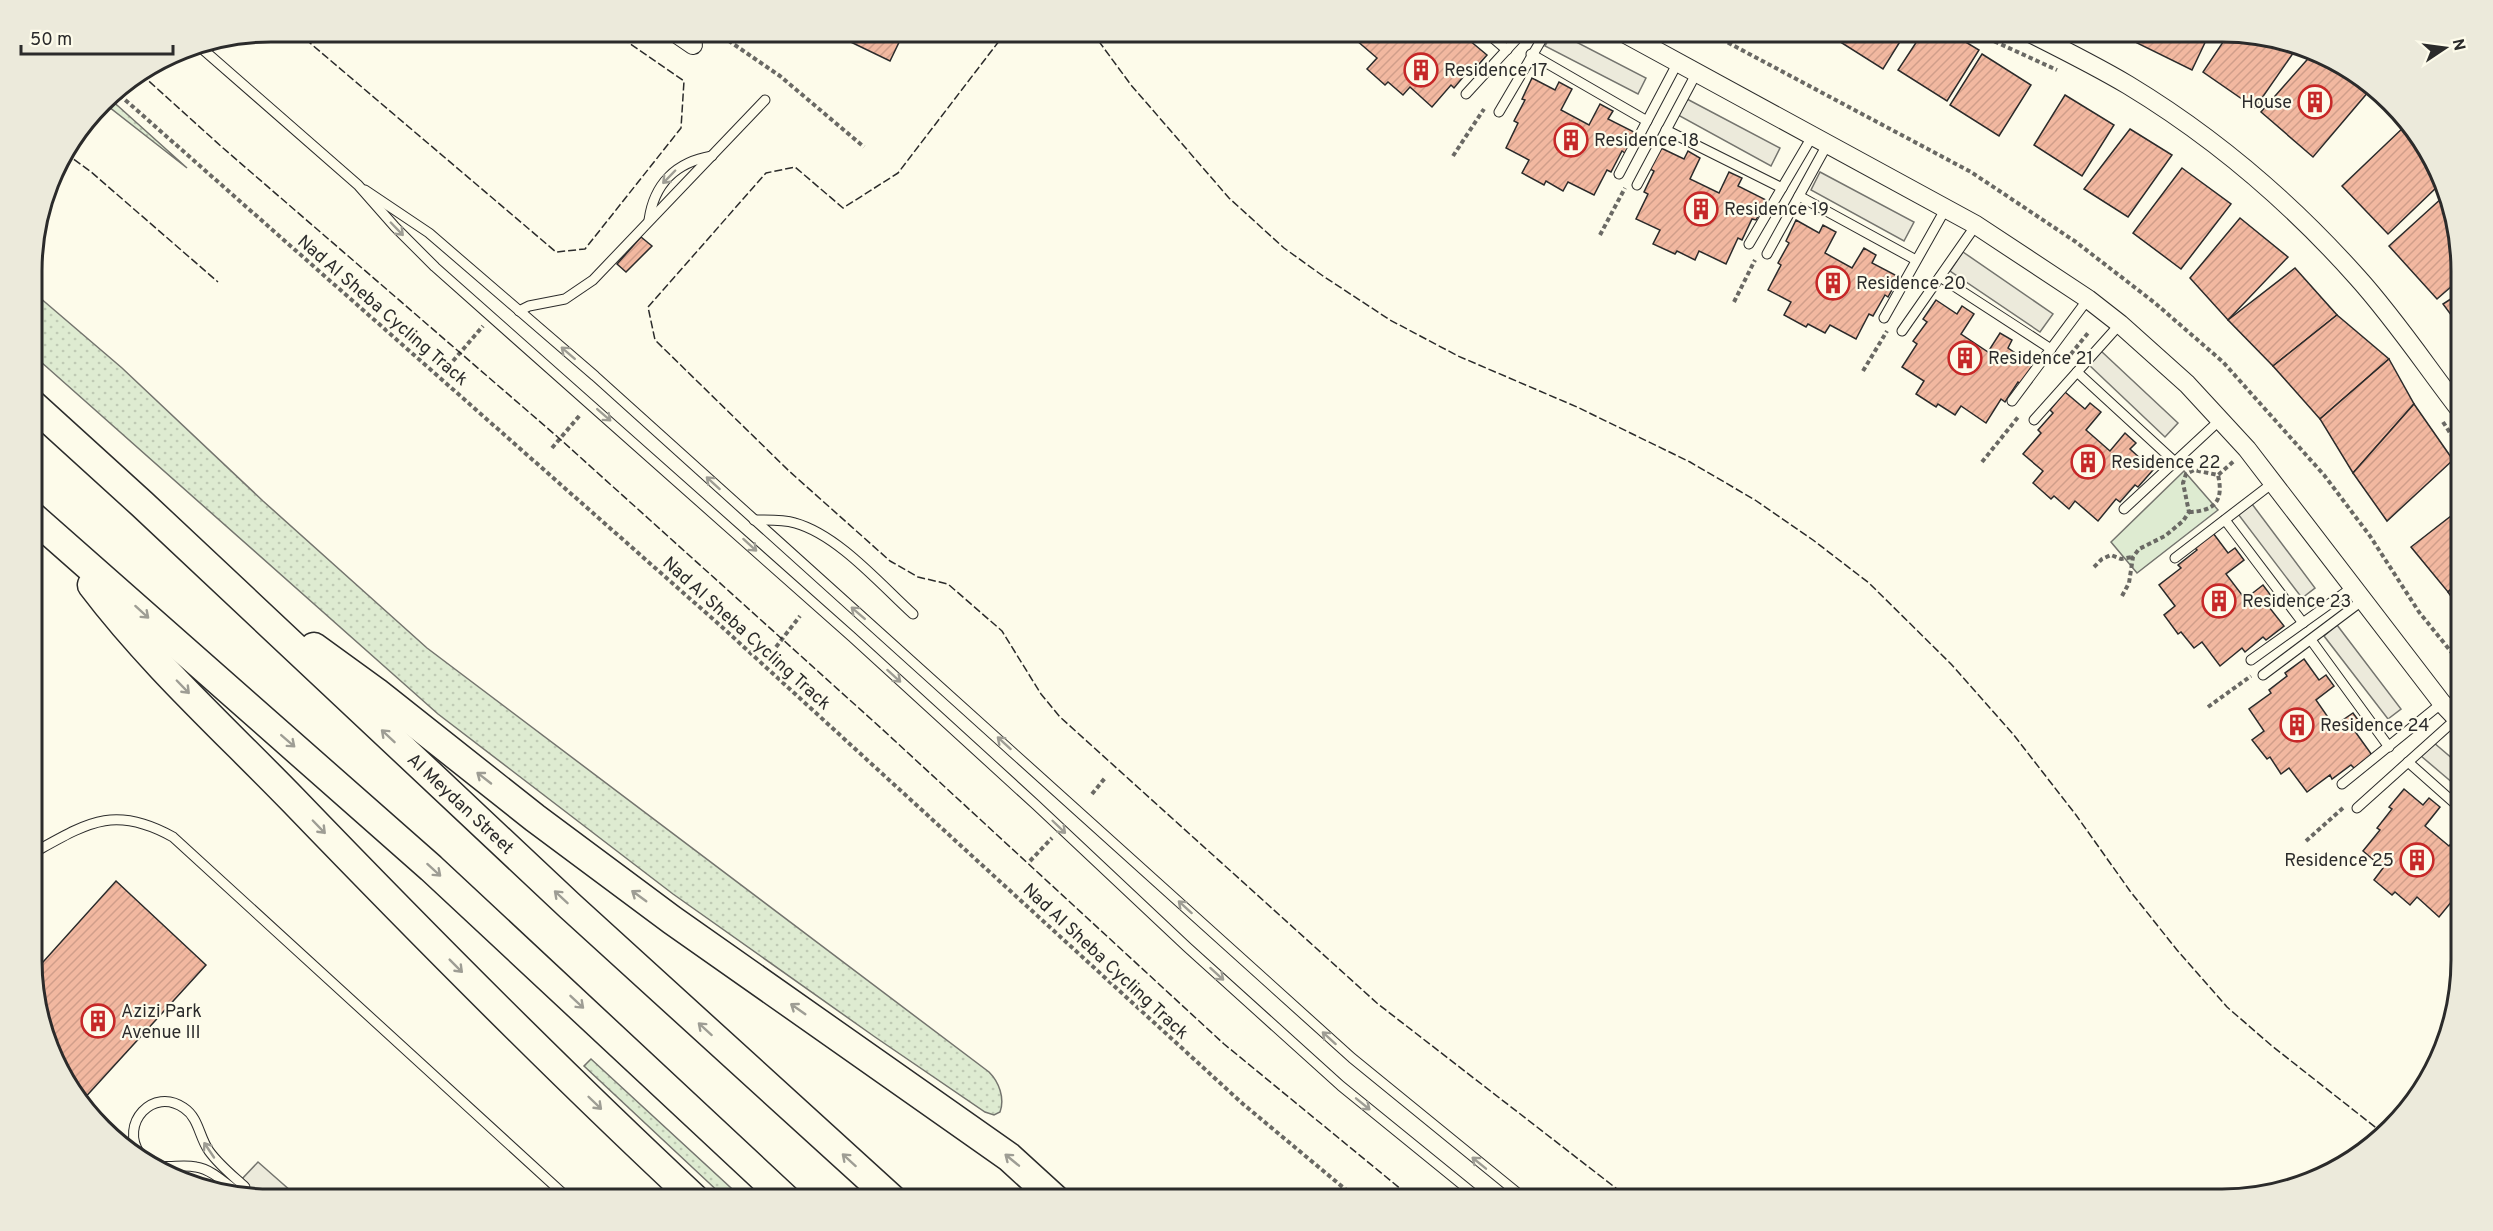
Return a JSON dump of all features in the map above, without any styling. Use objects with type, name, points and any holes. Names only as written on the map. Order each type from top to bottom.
[{"type":"main road","name":"Al Meydan Street","points":[[42,413],[570,906],[881,1189]]},
{"type":"main road","points":[[42,525],[423,860],[636,1056],[776,1189]]},
{"type":"main road","points":[[66,545],[88,580],[138,642],[454,964],[685,1189]]},
{"type":"main road","points":[[244,602],[344,668],[612,876],[1009,1157],[1044,1189]]},
{"type":"street","points":[[1641,42],[1976,225],[2088,299],[2120,324],[2178,376],[2247,449],[2451,713]]},
{"type":"street","points":[[2047,42],[2129,86],[2212,142],[2251,174],[2324,242],[2358,278],[2391,317],[2451,398]]},
{"type":"lane","points":[[1498,42],[1507,50]]},
{"type":"lane","points":[[1466,94],[1514,42]]},
{"type":"lane","points":[[1499,112],[1539,42]]},
{"type":"lane","points":[[206,52],[358,185],[414,247],[852,637],[1333,1078],[1468,1189]]},
{"type":"lane","points":[[1531,54],[1647,121]]},
{"type":"lane","points":[[1618,174],[1678,62]]},
{"type":"lane","points":[[1637,185],[1696,72]]},
{"type":"lane","points":[[519,311],[529,306],[555,302],[582,289],[765,100]]},
{"type":"lane","points":[[1666,130],[1782,188]]},
{"type":"lane","points":[[1749,244],[1782,188],[1820,139]]},
{"type":"lane","points":[[1767,254],[1799,196],[1820,139]]},
{"type":"lane","points":[[649,220],[658,189],[672,172],[691,161],[712,156]]},
{"type":"lane","points":[[358,185],[429,233],[519,311],[1352,1058],[1513,1189]]},
{"type":"lane","points":[[1799,196],[1916,260]]},
{"type":"lane","points":[[1884,318],[1946,208]]},
{"type":"lane","points":[[1902,331],[1976,225]]},
{"type":"lane","points":[[1940,277],[2051,349]]},
{"type":"lane","points":[[2012,401],[2088,299]]},
{"type":"lane","points":[[2034,420],[2120,324]]},
{"type":"lane","points":[[2077,372],[2175,462]]},
{"type":"lane","points":[[2124,509],[2221,419]]},
{"type":"lane","points":[[2175,558],[2274,482]]},
{"type":"lane","points":[[754,520],[795,522],[818,532],[845,552],[913,614]]},
{"type":"lane","points":[[2225,520],[2303,623]]},
{"type":"lane","points":[[2251,660],[2303,623],[2358,594]]},
{"type":"lane","points":[[2264,675],[2311,640],[2358,594]]},
{"type":"lane","points":[[2311,640],[2388,747]]},
{"type":"lane","points":[[2342,784],[2442,703]]},
{"type":"lane","points":[[2357,808],[2451,727]]},
{"type":"lane","points":[[2408,762],[2451,799]]},
{"type":"lane","points":[[42,848],[89,824],[110,819],[131,820],[152,826],[173,837],[558,1189]]},
{"type":"lane","points":[[135,1144],[134,1125],[148,1106],[158,1102],[171,1102],[182,1106],[192,1114],[210,1152],[245,1188]]},
{"type":"lane","points":[[175,1168],[197,1167],[231,1186]]},
{"type":"path","points":[[731,42],[780,76],[864,147]]},
{"type":"path","points":[[1996,42],[2060,72]]},
{"type":"path","name":"Nad Al Sheba Cycling Track","points":[[122,97],[722,627],[1243,1104],[1345,1189]]},
{"type":"path","points":[[453,362],[491,317]]},
{"type":"path","points":[[552,448],[590,403]]},
{"type":"path","points":[[2442,420],[2451,434]]},
{"type":"path","points":[[2218,475],[2247,449]]},
{"type":"path","points":[[2121,596],[2129,583],[2133,557],[2139,549],[2165,536],[2183,521],[2189,512],[2183,483],[2186,474],[2194,470],[2218,475]]},
{"type":"path","points":[[2189,512],[2211,508],[2219,498],[2221,490],[2218,475]]},
{"type":"path","points":[[2094,567],[2111,555],[2121,559],[2133,557]]},
{"type":"path","points":[[776,647],[800,616]]},
{"type":"path","points":[[1092,794],[1105,778]]},
{"type":"path","points":[[1030,861],[1061,829]]},
{"type":"green space","points":[[115,103],[187,168],[110,108]]},
{"type":"green space","points":[[42,300],[122,368],[263,501],[427,648],[989,1072],[996,1080],[1000,1090],[1002,1101],[1000,1112],[994,1115],[985,1112],[673,894],[438,714],[42,363]]},
{"type":"green space","points":[[2184,471],[2218,510],[2137,573],[2111,542]]},
{"type":"green space","points":[[591,1059],[732,1189],[715,1189],[584,1066]]},
{"type":"shaded area","points":[[1547,42],[1576,42],[1646,78],[1638,94],[1545,46]]},
{"type":"shaded area","points":[[1687,99],[1780,148],[1771,166],[1678,115]]},
{"type":"shaded area","points":[[1820,172],[1914,222],[1904,241],[1811,190]]},
{"type":"shaded area","points":[[1963,252],[2053,314],[2040,332],[1950,271]]},
{"type":"shaded area","points":[[2101,351],[2178,423],[2165,437],[2088,364]]},
{"type":"shaded area","points":[[2252,504],[2315,588],[2302,598],[2238,514]]},
{"type":"shaded area","points":[[2337,625],[2401,709],[2388,719],[2324,636]]},
{"type":"shaded area","points":[[2433,742],[2451,757],[2451,782],[2421,756]]},
{"type":"shaded area","points":[[258,1162],[289,1189],[250,1188],[241,1180]]},
{"type":"building","points":[[851,42],[899,42],[890,61]]},
{"type":"building","name":"Residence 17","points":[[1358,42],[1471,42],[1487,55],[1472,72],[1469,70],[1454,88],[1451,85],[1432,107],[1410,87],[1403,95],[1388,82],[1385,85],[1367,69],[1377,58]]},
{"type":"building","points":[[1840,42],[1900,42],[1883,69]]},
{"type":"building","points":[[1916,42],[1966,42],[1979,50],[1947,101],[1898,70]]},
{"type":"building","points":[[2137,42],[2205,42],[2192,70]]},
{"type":"building","name":"House","points":[[2223,42],[2266,46],[2293,53],[2255,108],[2203,72]]},
{"type":"building","points":[[1982,54],[2031,85],[1999,136],[1950,105]]},
{"type":"building","name":"House","points":[[2308,59],[2336,73],[2367,94],[2313,157],[2261,112]]},
{"type":"building","name":"Residence 18","points":[[1532,78],[1555,90],[1559,82],[1572,89],[1561,110],[1589,125],[1600,104],[1613,111],[1608,119],[1636,133],[1625,153],[1622,151],[1611,172],[1607,170],[1594,195],[1568,182],[1563,191],[1546,181],[1544,185],[1522,173],[1529,160],[1506,148],[1518,123],[1514,121],[1525,100],[1522,99]]},
{"type":"building","points":[[2065,95],[2114,125],[2082,176],[2034,145]]},
{"type":"building","points":[[2130,129],[2172,155],[2128,217],[2084,189]]},
{"type":"building","points":[[2402,129],[2420,157],[2436,188],[2388,234],[2342,186]]},
{"type":"building","name":"Residence 19","points":[[1661,148],[1684,159],[1688,151],[1700,158],[1690,179],[1719,193],[1729,172],[1742,178],[1738,186],[1766,200],[1756,220],[1752,219],[1742,240],[1738,238],[1726,264],[1699,251],[1695,260],[1677,251],[1675,254],[1653,244],[1660,230],[1636,219],[1648,194],[1644,192],[1654,171],[1650,169]]},
{"type":"building","points":[[2182,168],[2231,204],[2181,269],[2133,233]]},
{"type":"building","points":[[2440,200],[2447,227],[2451,256],[2451,287],[2437,299],[2389,246]]},
{"type":"building","points":[[2240,218],[2288,257],[2228,320],[2190,278]]},
{"type":"building","name":"Residence 20","points":[[1796,220],[1819,233],[1823,225],[1836,232],[1825,253],[1852,268],[1864,248],[1876,255],[1872,263],[1899,277],[1888,297],[1885,295],[1873,316],[1869,314],[1856,339],[1830,325],[1825,333],[1808,324],[1806,327],[1784,315],[1791,302],[1768,290],[1781,265],[1778,263],[1789,243],[1786,241]]},
{"type":"building","points":[[641,237],[652,246],[626,272],[617,264]]},
{"type":"building","points":[[2295,268],[2337,315],[2273,366],[2228,320]]},
{"type":"building","points":[[2451,299],[2451,315],[2443,304]]},
{"type":"building","name":"Residence 21","points":[[1936,300],[1957,314],[1962,306],[1974,314],[1961,334],[1988,352],[2000,333],[2012,340],[2008,348],[2033,365],[2021,384],[2018,382],[2005,402],[2001,399],[1986,423],[1961,406],[1955,415],[1938,404],[1936,407],[1916,394],[1924,381],[1902,367],[1917,344],[1913,341],[1927,322],[1923,319]]},
{"type":"building","points":[[2337,315],[2389,359],[2320,419],[2273,366]]},
{"type":"building","points":[[2389,359],[2414,404],[2353,473],[2320,419]]},
{"type":"building","name":"Residence 22","points":[[2065,392],[2085,409],[2090,403],[2101,412],[2086,430],[2110,451],[2125,433],[2136,443],[2130,449],[2153,470],[2120,502],[2116,499],[2098,521],[2075,501],[2069,509],[2054,496],[2051,499],[2033,483],[2043,471],[2023,454],[2041,433],[2038,430],[2053,413],[2050,410]]},
{"type":"building","points":[[2414,404],[2451,457],[2451,462],[2387,521],[2353,473]]},
{"type":"building","points":[[2451,516],[2451,589],[2448,592],[2411,547]]},
{"type":"building","name":"Residence 23","points":[[2213,533],[2228,553],[2235,548],[2244,560],[2226,574],[2245,599],[2263,585],[2272,597],[2265,602],[2284,626],[2266,640],[2263,637],[2245,652],[2242,648],[2220,666],[2202,642],[2194,648],[2181,632],[2178,634],[2164,615],[2175,606],[2159,585],[2181,568],[2178,565],[2197,550],[2194,547]]},
{"type":"building","name":"Residence 24","points":[[2304,659],[2319,680],[2326,675],[2334,686],[2316,700],[2334,726],[2353,713],[2361,724],[2354,730],[2372,755],[2354,768],[2351,765],[2332,779],[2330,775],[2307,792],[2289,768],[2281,774],[2270,757],[2267,759],[2252,740],[2264,731],[2249,709],[2271,693],[2269,690],[2287,676],[2285,673]]},
{"type":"building","name":"Residence 25","points":[[2404,789],[2423,805],[2429,798],[2440,807],[2425,826],[2449,846],[2451,844],[2451,902],[2439,917],[2417,897],[2410,905],[2395,892],[2392,895],[2374,880],[2383,868],[2363,851],[2380,830],[2377,828],[2392,809],[2389,807]]},
{"type":"building","name":"Azizi Park Avenue III","points":[[116,881],[206,965],[87,1096],[66,1061],[54,1033],[46,1004],[42,963]]},
{"type":"fence","points":[[309,42],[556,252],[585,249],[681,128],[684,81],[627,42]]},
{"type":"fence","points":[[998,42],[898,173],[843,208],[795,167],[766,173],[648,307],[655,340],[789,471],[890,561],[918,577],[948,584],[1002,631],[1041,694],[1060,717],[1378,1004],[1617,1189]]},
{"type":"fence","points":[[1099,42],[1131,85],[1229,198],[1284,248],[1323,276],[1390,320],[1458,356],[1577,407],[1690,462],[1755,500],[1813,540],[1869,583],[1951,664],[2013,734],[2076,815],[2130,891],[2227,1007],[2272,1046],[2377,1128]]},
{"type":"fence","points":[[147,79],[223,148],[560,439],[882,729],[1224,1044],[1401,1189]]},
{"type":"fence","points":[[72,158],[218,282]]},
{"type":"place","name":"Residence 17","points":[[1421,70]]},
{"type":"place","name":"House","points":[[2315,102]]},
{"type":"place","name":"Residence 18","points":[[1571,140]]},
{"type":"place","name":"Residence 19","points":[[1701,209]]},
{"type":"place","name":"Residence 20","points":[[1833,283]]},
{"type":"place","name":"Residence 21","points":[[1965,358]]},
{"type":"place","name":"Residence 22","points":[[2088,462]]},
{"type":"place","name":"Residence 23","points":[[2219,601]]},
{"type":"place","name":"Residence 24","points":[[2297,725]]},
{"type":"place","name":"Residence 25","points":[[2417,860]]},
{"type":"place","name":"Azizi Park Avenue III","points":[[98,1021]]}]
